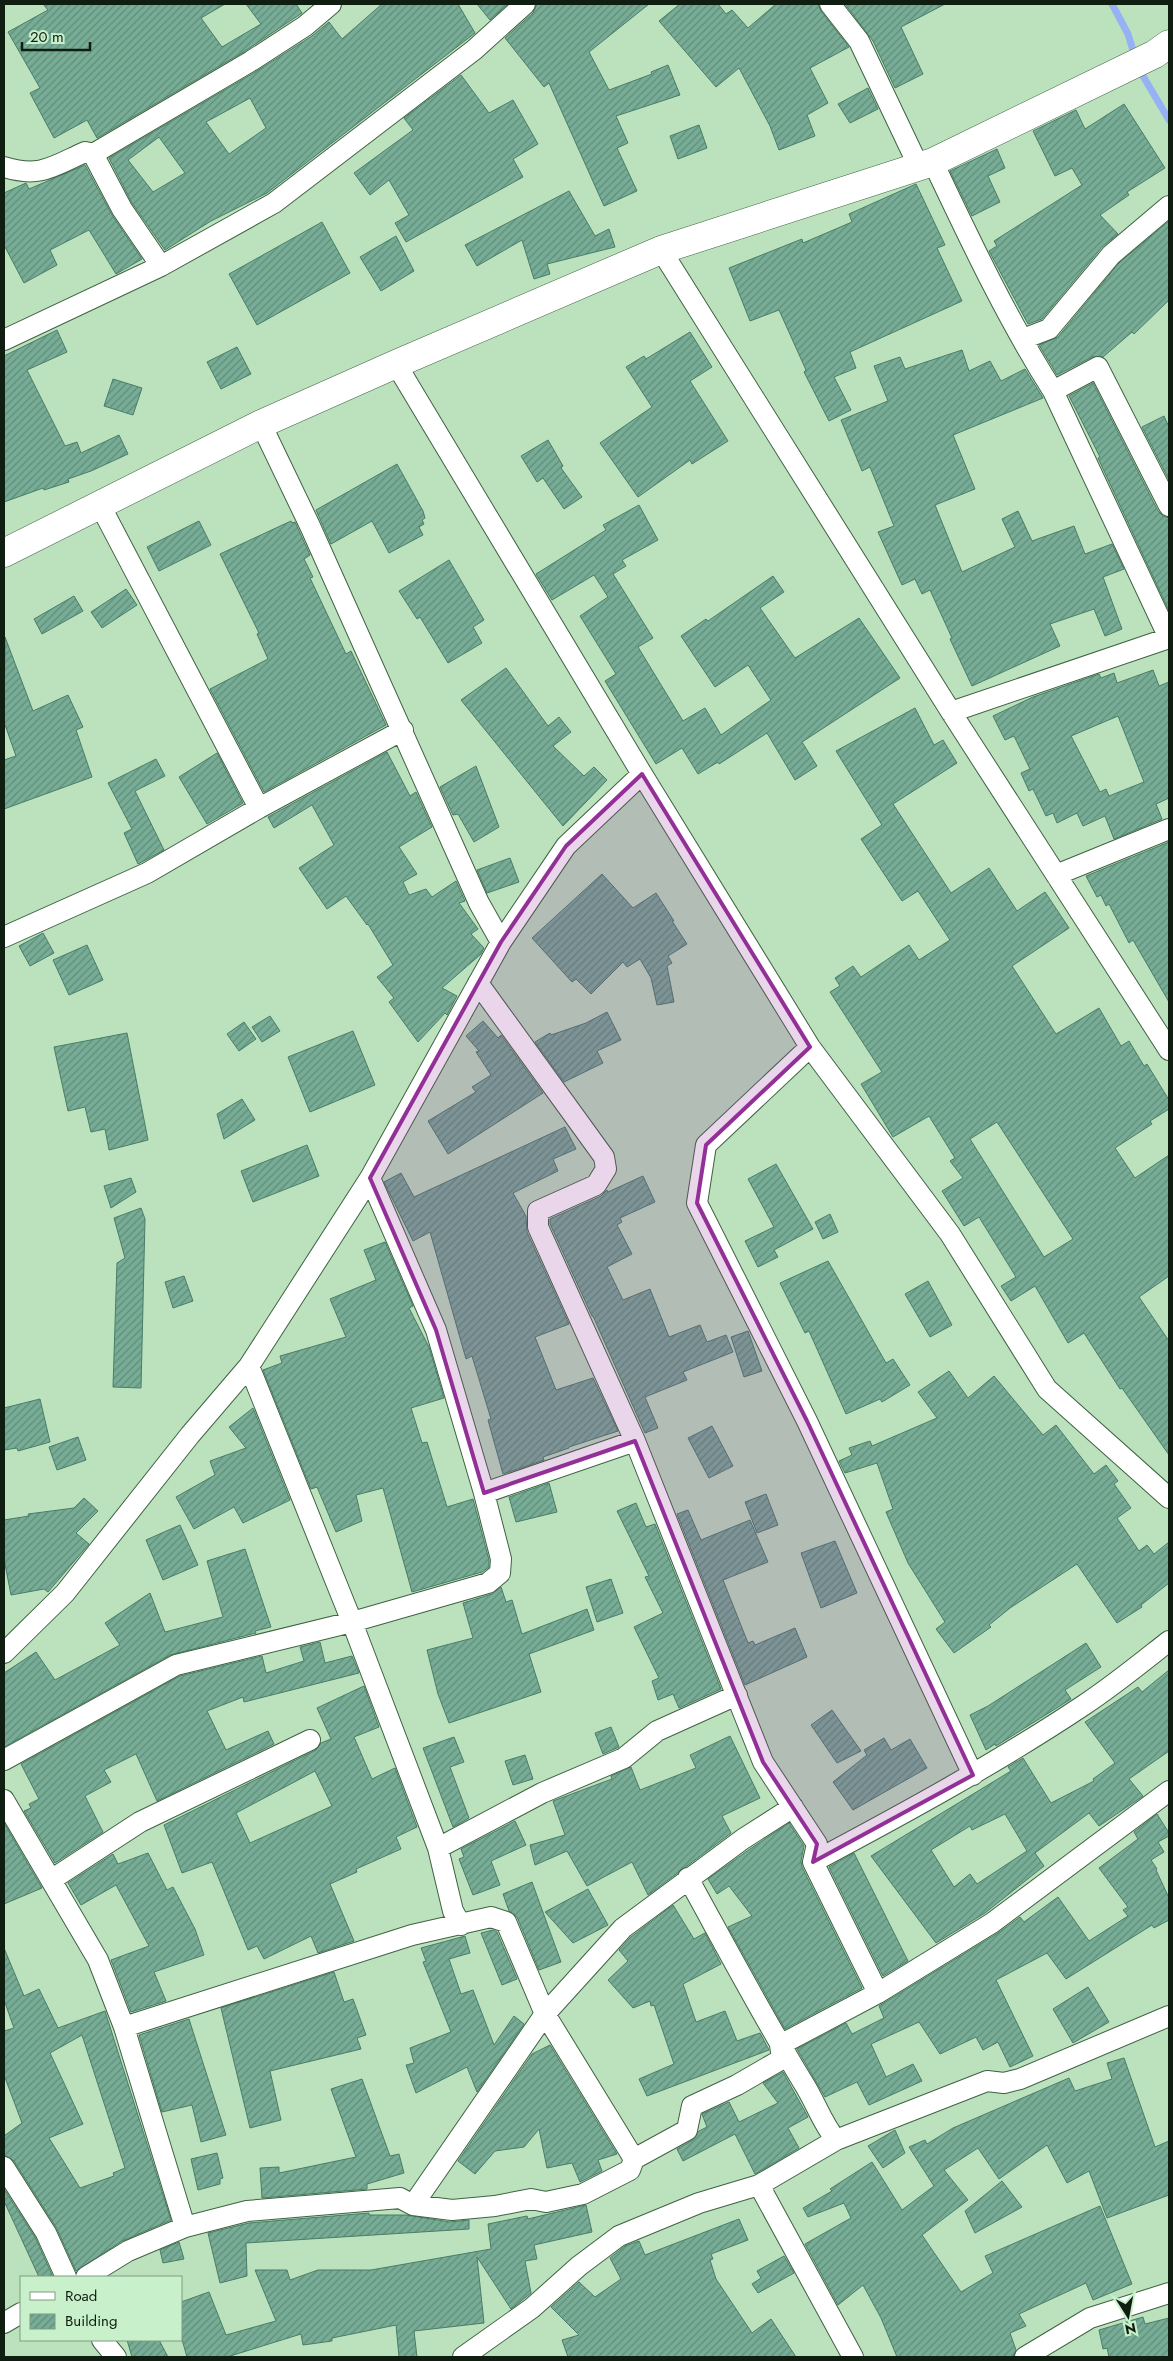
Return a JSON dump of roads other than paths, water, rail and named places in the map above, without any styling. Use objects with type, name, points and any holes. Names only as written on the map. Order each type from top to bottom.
[{"type":"street","points":[[4,167],[22,172],[36,172],[85,152],[93,154],[251,61],[305,26],[330,4]]},
{"type":"street","points":[[4,340],[161,266],[274,203],[474,50],[525,4]]},
{"type":"street","points":[[830,4],[859,42],[1053,391],[1169,638],[951,712]]},
{"type":"street","points":[[4,553],[261,424],[396,364],[661,250],[926,164],[1155,54],[1169,44]]},
{"type":"street","points":[[93,154],[122,209],[161,266]]},
{"type":"street","points":[[1023,339],[1049,329],[1111,255],[1169,206]]},
{"type":"street","points":[[661,250],[951,712],[1169,1050]]},
{"type":"street","points":[[396,364],[642,774],[810,1046],[950,1234],[1047,1389],[1169,1498]]},
{"type":"street","points":[[1053,391],[1098,367],[1169,506]]},
{"type":"street","points":[[261,424],[310,526],[403,730],[479,903],[501,942]]},
{"type":"street","points":[[100,505],[259,808]]},
{"type":"street","points":[[4,937],[147,873],[259,808],[403,730]]},
{"type":"street","points":[[4,1653],[65,1593],[190,1435],[249,1366],[370,1178],[501,942],[566,846],[642,774]]},
{"type":"street","points":[[1056,875],[1169,829]]},
{"type":"street","points":[[478,983],[604,1157],[606,1169],[596,1185],[538,1211],[538,1227],[635,1441],[763,1762],[817,1844],[813,1862],[878,1993]]},
{"type":"street","points":[[810,1046],[706,1145],[697,1203],[807,1421],[973,1775]]},
{"type":"street","points":[[4,1760],[176,1665],[352,1622],[488,1583],[500,1573],[501,1559],[484,1493],[436,1330],[370,1178]]},
{"type":"street","points":[[249,1366],[352,1622],[438,1848],[453,1911],[461,1925]]},
{"type":"street","points":[[484,1493],[635,1441]]},
{"type":"street","points":[[813,1862],[916,1808],[973,1775],[1085,1705],[1169,1641]]},
{"type":"street","points":[[438,1848],[542,1793],[624,1758],[657,1731],[737,1695]]},
{"type":"street","points":[[51,1880],[140,1822],[310,1740]]},
{"type":"street","points":[[780,2045],[878,1993],[992,1923],[1169,1791]]},
{"type":"street","points":[[4,1800],[98,1960],[124,2027],[185,2227]]},
{"type":"street","points":[[413,2205],[545,2014],[622,1928],[743,1839],[793,1807]]},
{"type":"street","points":[[688,1878],[780,2045],[815,2101],[825,2127],[836,2140]]},
{"type":"street","points":[[124,2027],[412,1935],[491,1917],[506,1922],[545,2014],[634,2159]]},
{"type":"street","points":[[463,2357],[532,2308],[579,2266],[619,2236],[699,2203],[759,2186],[836,2140],[987,2081],[1004,2083],[1020,2079],[1169,2016]]},
{"type":"street","points":[[88,2276],[128,2251],[185,2227],[247,2211],[400,2198],[413,2205],[452,2210],[495,2206],[531,2198],[546,2202],[583,2194],[630,2170],[634,2159],[687,2130],[692,2106],[737,2085],[782,2058],[780,2045]]},
{"type":"street","points":[[4,2167],[46,2232],[66,2276]]},
{"type":"street","points":[[759,2186],[852,2357]]},
{"type":"street","points":[[1025,2357],[1090,2318],[1169,2293]]},
{"type":"street","points":[[4,2323],[20,2314]]},
{"type":"street","points":[[103,2341],[116,2357]]},
{"type":"waterway","points":[[1112,4],[1128,34],[1134,54]]},
{"type":"waterway","points":[[1143,76],[1169,120]]}]
